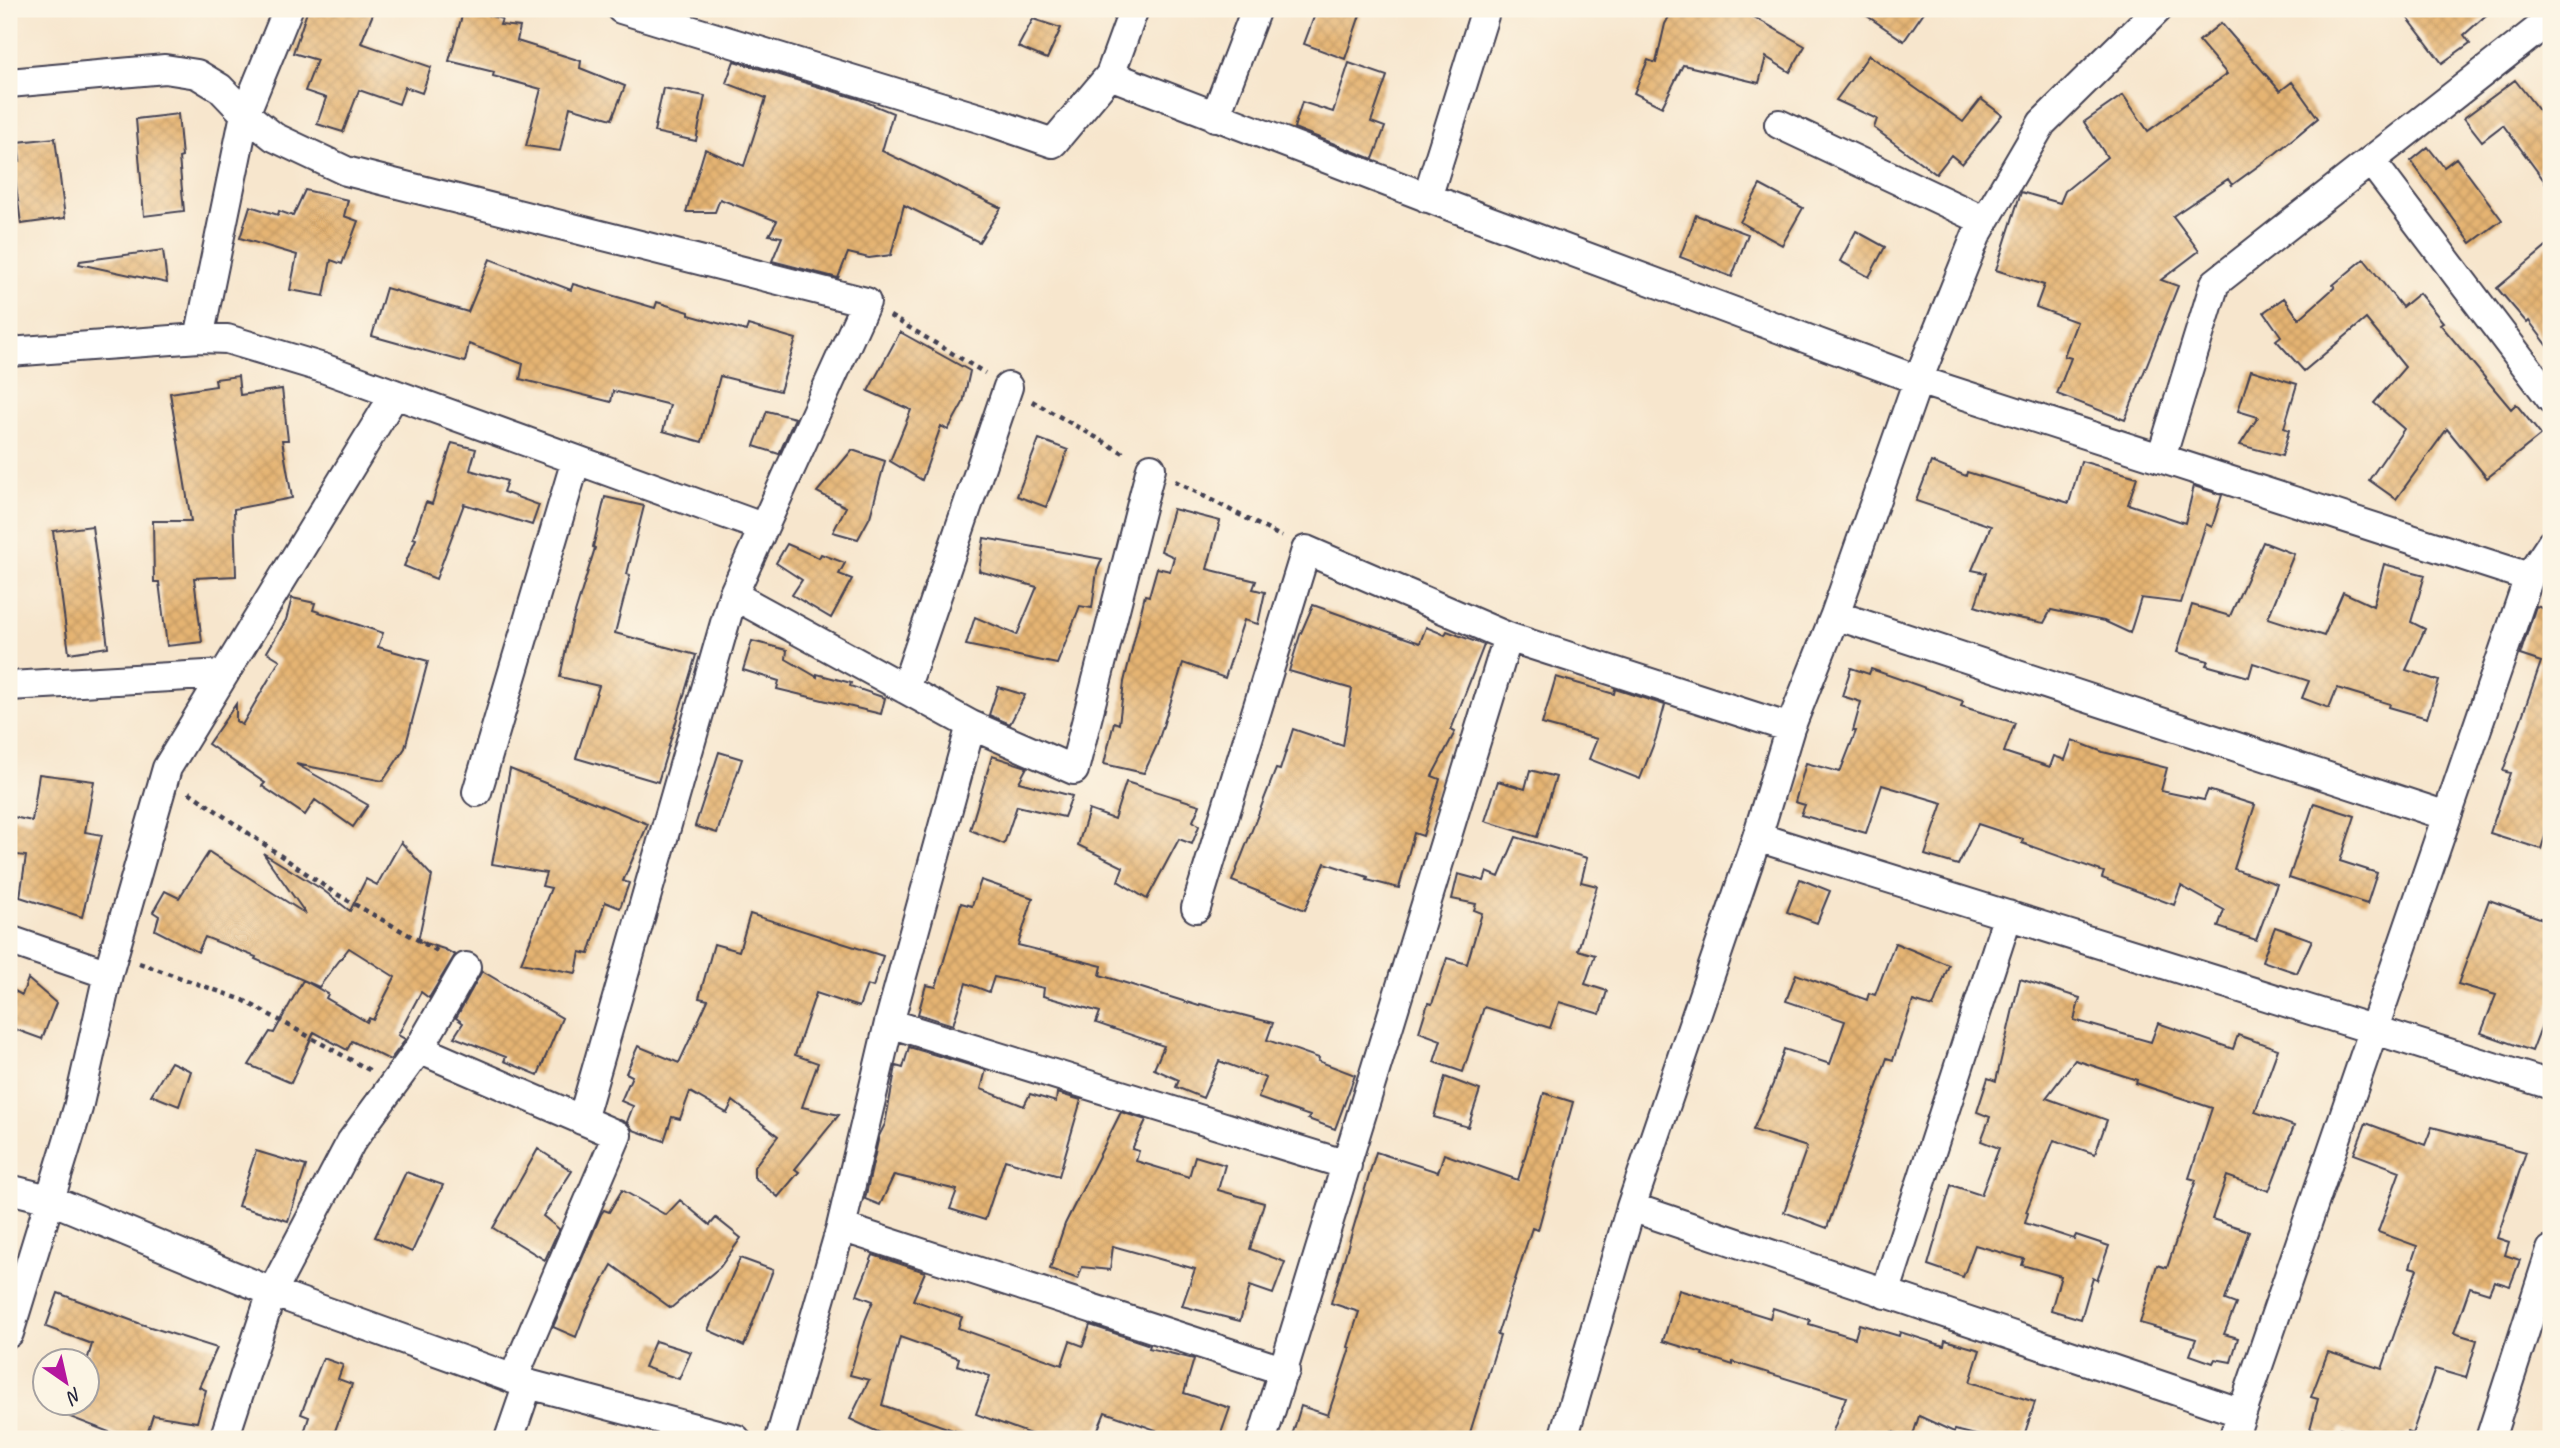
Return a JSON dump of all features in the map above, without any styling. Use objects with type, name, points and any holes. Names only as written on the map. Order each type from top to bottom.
[{"type":"street","points":[[199,338],[245,114],[288,9]]},
{"type":"street","points":[[621,9],[992,122],[1053,144],[1110,75],[1134,9]]},
{"type":"street","points":[[1215,117],[1256,9]]},
{"type":"street","points":[[1427,198],[1486,9]]},
{"type":"street","points":[[1563,1439],[1631,1207],[1757,837],[1790,728],[1835,615],[1918,380],[1976,236],[2042,122],[2158,9]]},
{"type":"street","points":[[2161,458],[2215,284],[2551,19]]},
{"type":"street","points":[[9,83],[165,69],[197,74],[220,88],[245,114],[274,137],[346,171],[866,302],[733,595],[582,1120]]},
{"type":"street","points":[[1110,75],[1427,198],[1918,380],[2529,577]]},
{"type":"street","points":[[1779,124],[1985,221]]},
{"type":"street","points":[[2371,161],[2551,399]]},
{"type":"street","points":[[9,352],[199,338],[227,339],[323,368],[762,527]]},
{"type":"street","points":[[905,689],[1008,387]]},
{"type":"street","points":[[9,1333],[78,1108],[111,964],[165,775],[395,394]]},
{"type":"street","points":[[477,792],[576,460]]},
{"type":"street","points":[[733,595],[971,725],[1074,771],[1151,468]]},
{"type":"street","points":[[1631,1207],[1885,1294],[2238,1426],[2529,577],[2551,544]]},
{"type":"street","points":[[1196,908],[1306,550],[1508,637],[1790,728]]},
{"type":"street","points":[[1835,615],[2447,816]]},
{"type":"street","points":[[1262,1439],[1508,637]]},
{"type":"street","points":[[9,686],[224,674]]},
{"type":"street","points":[[780,1439],[841,1227],[889,1023],[971,725]]},
{"type":"street","points":[[1757,837],[2551,1085]]},
{"type":"street","points":[[1885,1294],[2008,915]]},
{"type":"street","points":[[9,940],[111,964]]},
{"type":"street","points":[[223,1439],[271,1292],[351,1142],[419,1049],[466,967]]},
{"type":"street","points":[[889,1023],[1347,1166]]},
{"type":"street","points":[[419,1049],[617,1135],[521,1381],[509,1439]]},
{"type":"street","points":[[9,1189],[49,1199],[271,1292],[521,1381],[736,1439]]},
{"type":"street","points":[[841,1227],[1285,1371]]},
{"type":"street","points":[[2490,1439],[2551,1251]]},
{"type":"path","points":[[866,302],[1099,441],[1306,550]]},
{"type":"path","points":[[165,775],[333,892],[466,967]]},
{"type":"path","points":[[111,964],[243,1000],[393,1083]]},
{"type":"building","points":[[308,9],[375,9],[361,43],[431,67],[422,93],[405,87],[399,104],[359,90],[343,132],[317,124],[326,98],[305,91],[317,60],[293,53]]},
{"type":"building","points":[[464,9],[490,9],[488,15],[502,19],[500,25],[520,27],[517,41],[581,61],[580,68],[625,86],[612,119],[570,107],[560,151],[526,146],[541,89],[493,76],[494,72],[449,61]]},
{"type":"building","points":[[1317,9],[1362,9],[1345,59],[1304,44]]},
{"type":"building","points":[[1673,9],[1740,9],[1805,46],[1790,72],[1766,57],[1759,83],[1683,65],[1662,107],[1634,93],[1648,60],[1656,63],[1665,24]]},
{"type":"building","points":[[1857,9],[1926,9],[1904,41]]},
{"type":"building","points":[[2401,9],[2493,9],[2464,35],[2470,43],[2442,63]]},
{"type":"building","points":[[1033,19],[1061,28],[1047,59],[1018,47]]},
{"type":"building","points":[[2221,23],[2280,91],[2292,82],[2318,118],[2232,185],[2228,179],[2173,216],[2199,251],[2161,280],[2178,286],[2125,420],[2057,394],[2071,358],[2064,356],[2077,322],[2036,307],[2044,285],[1996,270],[2021,192],[2060,203],[2065,191],[2107,157],[2084,122],[2123,95],[2148,131],[2227,74],[2199,41]]},
{"type":"building","points":[[1869,55],[1963,122],[1981,99],[2002,115],[1962,164],[1951,155],[1936,174],[1874,128],[1877,119],[1836,100]]},
{"type":"building","points":[[734,61],[859,99],[893,113],[882,151],[1001,208],[979,242],[904,205],[891,255],[869,258],[848,253],[838,278],[772,261],[782,237],[769,235],[777,221],[720,199],[715,212],[686,212],[705,149],[744,166],[766,98],[726,83]]},
{"type":"building","points":[[1349,63],[1387,76],[1371,122],[1385,127],[1373,159],[1294,128],[1302,102],[1333,112]]},
{"type":"building","points":[[2515,80],[2551,126],[2551,190],[2503,125],[2482,141],[2464,118]]},
{"type":"building","points":[[663,88],[705,96],[696,141],[654,132]]},
{"type":"building","points":[[178,114],[184,211],[144,216],[136,119]]},
{"type":"building","points":[[55,138],[65,218],[21,224],[13,162],[20,161],[18,142]]},
{"type":"building","points":[[2428,147],[2444,167],[2456,158],[2502,220],[2471,243],[2411,161]]},
{"type":"building","points":[[1760,185],[1803,208],[1782,245],[1740,222]]},
{"type":"building","points":[[305,190],[348,200],[344,216],[358,221],[342,264],[331,260],[324,296],[290,290],[297,255],[240,238],[250,206],[278,215],[279,211],[293,216]]},
{"type":"building","points":[[1696,215],[1748,234],[1732,277],[1680,257]]},
{"type":"building","points":[[1856,231],[1885,247],[1869,277],[1840,261]]},
{"type":"building","points":[[2551,243],[2551,350],[2529,321],[2527,323],[2497,288]]},
{"type":"building","points":[[163,250],[167,283],[79,264],[80,261]]},
{"type":"building","points":[[490,259],[571,290],[573,284],[655,308],[657,302],[689,312],[689,315],[746,331],[748,325],[796,339],[780,391],[720,376],[702,442],[663,431],[670,405],[613,391],[611,402],[520,379],[523,364],[469,344],[465,362],[372,336],[386,288],[468,312]]},
{"type":"building","points":[[2364,259],[2402,307],[2419,293],[2443,322],[2440,324],[2511,409],[2516,404],[2541,435],[2487,478],[2447,429],[2396,499],[2369,480],[2404,429],[2374,403],[2405,367],[2366,319],[2304,371],[2276,340],[2281,336],[2264,312],[2284,298],[2299,319]]},
{"type":"building","points":[[900,332],[970,371],[963,403],[948,430],[941,426],[922,480],[890,461],[911,410],[868,391]]},
{"type":"building","points":[[2251,370],[2297,384],[2284,428],[2289,430],[2282,456],[2240,445],[2258,417],[2238,411]]},
{"type":"building","points":[[238,376],[240,395],[282,389],[288,440],[282,440],[292,498],[234,509],[236,576],[194,578],[202,642],[167,646],[159,582],[154,582],[153,521],[191,521],[170,393],[216,386],[215,379]]},
{"type":"building","points":[[767,411],[795,418],[779,454],[754,446]]},
{"type":"building","points":[[1039,439],[1068,450],[1046,507],[1017,496]]},
{"type":"building","points":[[452,443],[476,449],[470,470],[507,481],[503,492],[539,505],[532,525],[464,504],[436,579],[404,566],[416,539],[413,538],[426,502],[432,504]]},
{"type":"building","points":[[852,450],[885,461],[870,517],[858,539],[833,532],[846,507],[817,492]]},
{"type":"building","points":[[2081,461],[2137,477],[2128,504],[2185,523],[2194,486],[2222,495],[2212,527],[2206,524],[2181,603],[2141,598],[2130,633],[2104,621],[2051,610],[2044,623],[2002,615],[1975,606],[1986,573],[1972,570],[1991,526],[1916,501],[1931,462],[1966,476],[1967,472],[2069,503]]},
{"type":"building","points":[[605,497],[644,506],[615,633],[696,655],[658,782],[576,758],[599,686],[560,677],[571,626],[595,548],[593,547]]},
{"type":"building","points":[[1173,509],[1220,521],[1207,569],[1256,581],[1253,589],[1265,592],[1258,624],[1244,620],[1225,678],[1183,663],[1157,745],[1144,773],[1104,764],[1114,722],[1119,724],[1124,682],[1145,595],[1149,596],[1157,568],[1170,571],[1174,557],[1161,551]]},
{"type":"building","points":[[92,526],[108,647],[69,653],[53,531]]},
{"type":"building","points":[[984,538],[1102,559],[1097,571],[1092,608],[1080,606],[1057,664],[966,645],[975,617],[1017,635],[1037,587],[979,571]]},
{"type":"building","points":[[2263,542],[2294,554],[2268,618],[2324,636],[2343,592],[2373,606],[2384,564],[2425,575],[2411,622],[2425,629],[2406,670],[2439,681],[2427,718],[2337,688],[2329,708],[2302,698],[2309,681],[2253,663],[2249,677],[2206,665],[2208,661],[2177,652],[2192,605],[2230,616]]},
{"type":"building","points":[[787,544],[819,558],[821,554],[845,563],[839,574],[852,579],[831,618],[792,595],[802,580],[776,563]]},
{"type":"building","points":[[292,598],[315,603],[313,610],[383,633],[378,647],[428,661],[405,748],[383,781],[296,764],[368,805],[353,827],[315,800],[305,815],[262,786],[265,783],[208,744],[236,704],[236,721],[242,725],[280,660],[267,652],[286,620]]},
{"type":"building","points":[[1313,605],[1420,643],[1426,627],[1445,635],[1447,631],[1484,645],[1451,730],[1455,732],[1432,776],[1440,779],[1423,836],[1414,833],[1399,888],[1367,880],[1368,877],[1325,863],[1305,910],[1232,881],[1276,769],[1280,770],[1293,729],[1343,746],[1352,689],[1289,671]]},
{"type":"building","points":[[2536,606],[2551,611],[2551,817],[2541,849],[2490,833],[2510,773],[2503,771],[2541,662],[2520,655]]},
{"type":"building","points":[[752,641],[787,650],[786,659],[817,677],[817,674],[851,683],[850,686],[885,698],[881,714],[777,689],[779,681],[743,670]]},
{"type":"building","points":[[1851,668],[1869,674],[1871,669],[1963,701],[1961,706],[2015,723],[2004,752],[2050,767],[2054,756],[2065,760],[2072,740],[2103,752],[2167,768],[2161,791],[2204,800],[2208,790],[2255,805],[2234,869],[2277,884],[2256,940],[2218,927],[2224,910],[2181,886],[2174,905],[2102,878],[2104,872],[1978,824],[1958,865],[1925,855],[1943,803],[1882,785],[1866,833],[1801,815],[1805,805],[1795,802],[1806,763],[1840,772],[1856,731],[1853,731],[1861,702],[1842,696]]},
{"type":"building","points":[[1556,677],[1614,694],[1615,689],[1665,705],[1640,779],[1589,759],[1597,739],[1542,724]]},
{"type":"building","points":[[998,687],[1025,695],[1010,724],[989,715]]},
{"type":"building","points":[[719,752],[742,759],[717,833],[695,826]]},
{"type":"building","points":[[992,756],[1027,767],[1019,782],[1072,796],[1064,817],[1017,806],[1004,844],[970,830]]},
{"type":"building","points":[[510,769],[648,824],[623,881],[629,883],[620,908],[605,902],[589,954],[580,952],[576,973],[521,963],[551,888],[542,886],[546,873],[492,864]]},
{"type":"building","points":[[1530,770],[1556,777],[1537,837],[1485,821],[1498,781],[1525,789]]},
{"type":"building","points":[[39,774],[94,781],[85,832],[102,835],[82,917],[20,897],[26,856],[9,854],[9,816],[32,821]]},
{"type":"building","points":[[1126,782],[1200,805],[1193,821],[1199,826],[1192,844],[1179,839],[1147,899],[1118,881],[1123,867],[1078,845],[1089,810],[1114,819]]},
{"type":"building","points":[[2314,803],[2355,816],[2340,861],[2377,873],[2367,904],[2289,878]]},
{"type":"building","points":[[1516,837],[1587,858],[1581,882],[1597,886],[1578,950],[1595,955],[1585,984],[1607,991],[1600,1014],[1559,1002],[1550,1028],[1484,1007],[1463,1072],[1434,1062],[1441,1040],[1419,1032],[1428,1003],[1432,1004],[1447,958],[1467,964],[1482,913],[1474,910],[1476,904],[1452,899],[1458,874],[1484,881],[1487,872],[1499,877]]},
{"type":"building","points":[[401,842],[432,876],[418,941],[455,955],[429,998],[421,992],[398,1035],[405,1039],[390,1060],[352,1041],[347,1050],[314,1032],[291,1083],[249,1065],[270,1032],[274,1033],[303,980],[255,959],[256,957],[205,937],[198,952],[155,930],[159,916],[153,912],[165,891],[179,898],[209,852],[306,914],[263,853],[323,890],[350,911],[366,879],[377,885]],"holes":[[[349,948],[395,977],[373,1020],[369,1018],[367,1022],[326,998],[328,994],[303,980],[319,987]]]},
{"type":"building","points":[[1800,879],[1830,891],[1817,923],[1787,912]]},
{"type":"building","points":[[981,880],[1033,898],[1018,945],[1102,966],[1100,975],[1199,1006],[1200,1004],[1273,1023],[1267,1040],[1319,1058],[1318,1061],[1355,1075],[1335,1129],[1308,1119],[1310,1116],[1258,1098],[1266,1078],[1219,1061],[1203,1098],[1176,1087],[1179,1080],[1154,1069],[1164,1046],[1096,1023],[1100,1012],[1043,996],[1044,988],[994,977],[989,992],[966,983],[953,1025],[918,1014],[926,985],[936,987],[961,903],[972,906]]},
{"type":"building","points":[[2489,900],[2551,922],[2551,1001],[2532,1051],[2481,1033],[2496,995],[2458,984]]},
{"type":"building","points":[[750,914],[883,956],[873,987],[867,985],[859,1007],[816,993],[795,1055],[818,1063],[802,1107],[839,1115],[795,1169],[799,1172],[778,1197],[754,1177],[754,1167],[778,1136],[733,1101],[727,1113],[690,1092],[680,1119],[672,1117],[664,1141],[633,1130],[627,1122],[633,1106],[621,1101],[632,1076],[626,1073],[638,1046],[679,1063],[708,1000],[699,998],[714,944],[739,951]]},
{"type":"building","points":[[2275,927],[2312,940],[2297,973],[2262,961]]},
{"type":"building","points":[[1895,943],[1949,965],[1933,1007],[1913,1001],[1893,1060],[1887,1058],[1827,1228],[1784,1212],[1807,1147],[1753,1130],[1773,1084],[1784,1049],[1830,1064],[1845,1021],[1786,1001],[1796,974],[1867,1000],[1869,993],[1875,995]]},
{"type":"building","points":[[482,971],[562,1018],[538,1075],[504,1061],[506,1057],[454,1037],[463,1023],[456,1018]]},
{"type":"building","points":[[28,979],[56,1003],[42,1039],[9,1027],[9,988],[22,995]]},
{"type":"building","points":[[2020,979],[2080,998],[2074,1020],[2151,1042],[2158,1023],[2233,1049],[2238,1035],[2278,1049],[2255,1112],[2294,1126],[2269,1191],[2227,1176],[2212,1219],[2249,1231],[2225,1300],[2236,1304],[2224,1334],[2238,1338],[2231,1362],[2215,1359],[2213,1363],[2190,1355],[2196,1339],[2140,1323],[2157,1265],[2167,1268],[2196,1180],[2189,1178],[2212,1108],[2075,1060],[2046,1098],[2107,1120],[2095,1154],[2054,1140],[2026,1212],[2025,1223],[2074,1239],[2076,1235],[2109,1246],[2097,1280],[2093,1278],[2081,1319],[2051,1310],[2061,1276],[2022,1265],[2024,1259],[1975,1245],[1963,1277],[1928,1265],[1951,1185],[1981,1195],[1999,1148],[1981,1141],[1990,1117],[1977,1112],[1988,1078],[1996,1081]]},
{"type":"building","points":[[909,1047],[986,1070],[981,1089],[1024,1106],[1030,1094],[1056,1102],[1057,1093],[1081,1100],[1059,1176],[1005,1160],[985,1220],[950,1209],[957,1190],[894,1175],[880,1205],[865,1199],[879,1136],[885,1124],[896,1066],[903,1068]]},
{"type":"building","points":[[171,1062],[191,1071],[179,1106],[151,1095]]},
{"type":"building","points":[[1445,1077],[1480,1090],[1468,1127],[1434,1117]]},
{"type":"building","points":[[1544,1093],[1573,1102],[1538,1230],[1532,1228],[1497,1335],[1500,1336],[1468,1439],[1291,1439],[1301,1406],[1328,1415],[1350,1348],[1348,1347],[1359,1312],[1331,1303],[1376,1152],[1438,1172],[1444,1154],[1518,1180]]},
{"type":"building","points":[[1121,1112],[1146,1120],[1132,1149],[1139,1151],[1136,1161],[1189,1177],[1195,1156],[1225,1165],[1218,1190],[1264,1203],[1250,1249],[1285,1262],[1273,1294],[1250,1286],[1240,1321],[1182,1306],[1195,1269],[1113,1246],[1110,1270],[1082,1267],[1078,1279],[1050,1269],[1065,1224]]},
{"type":"building","points":[[2366,1123],[2425,1145],[2432,1127],[2526,1152],[2497,1238],[2509,1242],[2505,1255],[2520,1260],[2510,1286],[2494,1281],[2489,1293],[2470,1287],[2454,1333],[2477,1340],[2466,1378],[2435,1369],[2412,1434],[2407,1432],[2405,1439],[2374,1439],[2340,1428],[2337,1437],[2310,1429],[2318,1399],[2311,1397],[2328,1352],[2382,1369],[2417,1269],[2410,1267],[2417,1246],[2378,1232],[2400,1171],[2354,1154]]},
{"type":"building","points":[[538,1149],[572,1171],[543,1216],[559,1229],[545,1260],[493,1228]]},
{"type":"building","points":[[256,1151],[306,1166],[288,1221],[238,1206]]},
{"type":"building","points":[[406,1172],[443,1185],[412,1252],[375,1237]]},
{"type":"building","points":[[622,1190],[666,1215],[680,1200],[710,1225],[716,1218],[741,1238],[720,1267],[671,1308],[612,1265],[586,1311],[576,1337],[553,1327],[601,1214],[604,1210],[609,1212]]},
{"type":"building","points":[[873,1255],[925,1272],[913,1300],[962,1317],[958,1328],[1062,1365],[1070,1341],[1083,1346],[1090,1325],[1150,1345],[1149,1348],[1194,1359],[1184,1393],[1230,1408],[1219,1439],[1152,1439],[1156,1430],[1105,1412],[1094,1439],[1044,1439],[976,1414],[990,1376],[957,1365],[959,1358],[900,1337],[882,1405],[970,1436],[970,1439],[893,1439],[850,1419],[869,1380],[850,1375],[873,1301],[857,1295]]},
{"type":"building","points":[[740,1258],[773,1270],[744,1346],[708,1330]]},
{"type":"building","points":[[1679,1290],[1770,1318],[1773,1308],[1810,1320],[1809,1324],[1855,1338],[1859,1324],[1899,1336],[1900,1332],[1944,1346],[1945,1340],[1980,1350],[1970,1382],[2035,1402],[2023,1439],[1992,1439],[1955,1430],[1954,1432],[1919,1416],[1912,1438],[1892,1432],[1889,1439],[1830,1439],[1846,1397],[1733,1362],[1733,1365],[1663,1341]]},
{"type":"building","points":[[58,1293],[141,1324],[217,1348],[199,1387],[206,1390],[197,1422],[153,1415],[145,1439],[127,1439],[70,1417],[102,1416],[102,1346],[91,1346],[46,1327]]},
{"type":"building","points":[[655,1341],[691,1352],[679,1379],[644,1367]]},
{"type":"building","points":[[323,1358],[343,1365],[338,1379],[352,1384],[332,1439],[302,1439],[309,1417],[301,1414]]}]
